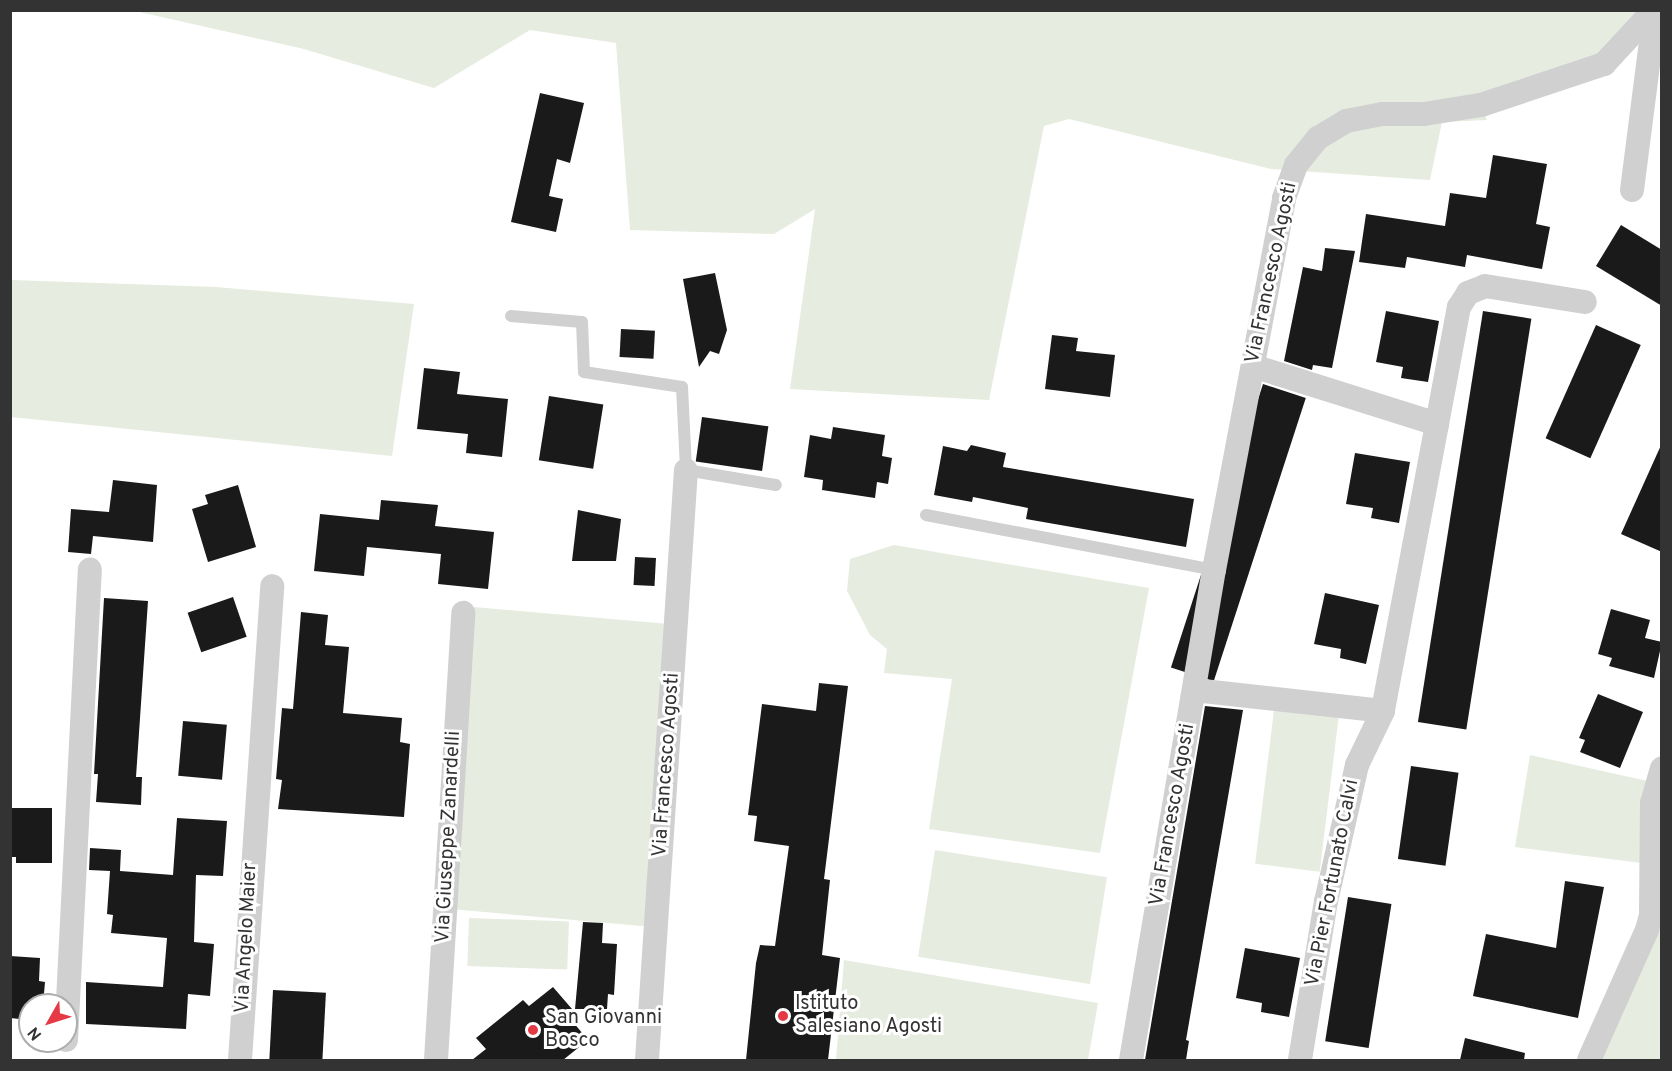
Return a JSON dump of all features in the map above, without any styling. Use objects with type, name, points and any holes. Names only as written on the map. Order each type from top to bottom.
[{"type":"street","points":[[1632,190],[1654,10]]},
{"type":"street","name":"Via Francesco Agosti","points":[[1131,1060],[1214,570],[1284,198],[1296,165],[1318,138],[1330,128],[1364,116],[1424,114],[1481,105],[1604,64],[1654,10]]},
{"type":"street","name":"Via Pier Fortunato Calvi","points":[[1300,1060],[1326,901],[1354,777],[1362,752],[1383,711],[1459,307],[1468,293],[1485,286],[1586,302]]},
{"type":"street","points":[[1253,366],[1437,424]]},
{"type":"street","name":"Via Francesco Agosti","points":[[647,1060],[686,470]]},
{"type":"street","points":[[68,993],[90,570]]},
{"type":"street","name":"Via Angelo Maier","points":[[240,1060],[254,814],[272,586]]},
{"type":"street","name":"Via Giuseppe Zanardelli","points":[[436,1060],[463,613]]},
{"type":"street","points":[[1194,690],[1383,711]]},
{"type":"street","points":[[1589,1060],[1647,930],[1652,900],[1652,803],[1662,768]]},
{"type":"lane","points":[[511,316],[582,322],[584,372],[682,387],[686,470],[776,484]]},
{"type":"lane","points":[[926,515],[1214,570]]},
{"type":"shaded area","points":[[135,11],[1651,11],[1619,51],[1481,106],[1487,120],[1442,122],[1430,180],[1271,169],[1069,119],[1044,126],[989,400],[790,389],[815,209],[774,234],[630,230],[616,43],[530,30],[434,88],[304,49]]},
{"type":"shaded area","points":[[11,280],[216,287],[414,304],[392,456],[11,417]]},
{"type":"shaded area","points":[[894,545],[1149,588],[1100,853],[929,829],[952,679],[884,673],[887,649],[870,635],[847,591],[850,559]]},
{"type":"shaded area","points":[[474,607],[683,625],[657,927],[448,909]]},
{"type":"shaded area","points":[[1275,702],[1340,710],[1320,872],[1255,864]]},
{"type":"shaded area","points":[[1530,755],[1661,784],[1661,1060],[1599,1060],[1641,954],[1650,864],[1515,847]]},
{"type":"shaded area","points":[[935,850],[1107,877],[1090,984],[918,957]]},
{"type":"shaded area","points":[[469,918],[569,921],[567,969],[467,966]]},
{"type":"shaded area","points":[[844,960],[1098,1003],[1088,1060],[836,1060]]},
{"type":"building","points":[[540,93],[584,103],[570,163],[557,159],[549,196],[563,199],[556,232],[511,222]]},
{"type":"building","points":[[1493,155],[1547,164],[1536,224],[1550,227],[1542,269],[1467,255],[1465,267],[1407,257],[1405,268],[1359,262],[1366,214],[1445,226],[1450,193],[1486,198]]},
{"type":"building","points":[[1621,225],[1662,250],[1662,306],[1596,266]]},
{"type":"building","points":[[1325,248],[1355,251],[1332,368],[1313,365],[1312,370],[1284,361],[1303,267],[1322,271]]},
{"type":"building","points":[[715,273],[727,330],[719,354],[710,351],[699,367],[683,279]]},
{"type":"building","points":[[1386,311],[1439,321],[1428,382],[1401,378],[1403,367],[1376,362]]},
{"type":"building","points":[[1483,311],[1531,319],[1466,730],[1418,722]]},
{"type":"building","points":[[1596,325],[1641,345],[1590,458],[1546,438]]},
{"type":"building","points":[[621,329],[655,331],[653,359],[620,357]]},
{"type":"building","points":[[1052,335],[1078,338],[1076,351],[1115,355],[1110,397],[1045,389]]},
{"type":"building","points":[[424,368],[460,372],[457,394],[508,399],[502,457],[466,453],[468,434],[417,429]]},
{"type":"building","points":[[1263,384],[1306,398],[1214,681],[1171,667]]},
{"type":"building","points":[[549,396],[603,405],[593,469],[539,460]]},
{"type":"building","points":[[702,417],[768,426],[762,471],[696,462]]},
{"type":"building","points":[[833,427],[885,435],[882,456],[892,458],[888,484],[877,482],[875,498],[822,490],[823,480],[804,477],[810,435],[831,439]]},
{"type":"building","points":[[1662,443],[1662,552],[1621,534]]},
{"type":"building","points":[[971,445],[1006,453],[1003,467],[1194,499],[1186,547],[1026,519],[1028,508],[973,497],[972,502],[934,495],[943,446],[967,451]]},
{"type":"building","points":[[1355,453],[1410,462],[1399,523],[1371,518],[1373,508],[1346,504]]},
{"type":"building","points":[[113,480],[157,485],[153,542],[93,536],[91,554],[68,552],[71,509],[109,512]]},
{"type":"building","points":[[238,485],[256,547],[208,562],[192,509],[208,504],[205,495]]},
{"type":"building","points":[[381,500],[438,505],[435,526],[494,532],[488,589],[438,584],[441,554],[367,547],[364,576],[314,571],[320,514],[379,520]]},
{"type":"building","points":[[578,510],[621,519],[616,561],[572,561]]},
{"type":"building","points":[[635,557],[656,558],[655,586],[634,585]]},
{"type":"building","points":[[1325,593],[1379,605],[1366,664],[1340,658],[1341,649],[1314,644]]},
{"type":"building","points":[[233,597],[247,637],[201,652],[188,613]]},
{"type":"building","points":[[104,598],[148,601],[136,777],[142,777],[141,805],[96,802],[98,774],[94,774]]},
{"type":"building","points":[[1611,609],[1650,620],[1645,638],[1662,642],[1654,678],[1609,666],[1612,658],[1598,654]]},
{"type":"building","points":[[301,612],[328,615],[325,645],[349,647],[343,713],[402,718],[400,742],[410,744],[404,817],[278,809],[282,780],[276,779],[282,708],[293,709]]},
{"type":"building","points":[[819,683],[848,686],[824,879],[830,880],[822,955],[840,958],[828,1060],[746,1060],[756,963],[760,945],[775,946],[789,846],[754,841],[757,816],[748,815],[762,704],[816,711]]},
{"type":"building","points":[[1598,694],[1643,712],[1620,768],[1580,752],[1585,740],[1579,738]]},
{"type":"building","points":[[1205,706],[1243,710],[1186,1040],[1189,1041],[1186,1060],[1145,1060]]},
{"type":"building","points":[[183,721],[227,725],[222,780],[178,776]]},
{"type":"building","points":[[1411,766],[1459,773],[1445,866],[1398,859]]},
{"type":"building","points":[[10,808],[52,808],[52,863],[16,863],[16,857],[10,857]]},
{"type":"building","points":[[177,818],[227,821],[223,876],[196,875],[194,942],[214,944],[210,996],[188,994],[186,1029],[86,1024],[86,982],[163,987],[167,938],[111,933],[113,915],[107,914],[110,871],[89,870],[90,848],[121,850],[120,871],[173,875]]},
{"type":"building","points":[[1565,881],[1604,887],[1578,1018],[1473,996],[1486,934],[1556,948]]},
{"type":"building","points":[[1348,897],[1391,904],[1369,1048],[1325,1041]]},
{"type":"building","points":[[583,922],[603,923],[602,943],[617,944],[614,995],[608,994],[607,1009],[575,1009]]},
{"type":"building","points":[[1245,948],[1300,958],[1289,1017],[1261,1012],[1262,1003],[1236,998]]},
{"type":"building","points":[[10,956],[40,958],[39,981],[45,982],[44,993],[18,993],[18,1019],[10,1018]]},
{"type":"building","name":"San Giovanni Bosco","points":[[553,987],[572,1009],[563,1010],[588,1040],[563,1060],[472,1060],[486,1049],[476,1038],[523,1000],[529,1006]]},
{"type":"building","points":[[273,990],[326,993],[322,1060],[269,1060]]},
{"type":"building","points":[[1465,1038],[1525,1053],[1524,1060],[1460,1060]]},
{"type":"place","name":"Istituto Salesiano Agosti","points":[[783,1016]]},
{"type":"place","name":"San Giovanni Bosco","points":[[533,1030]]}]
